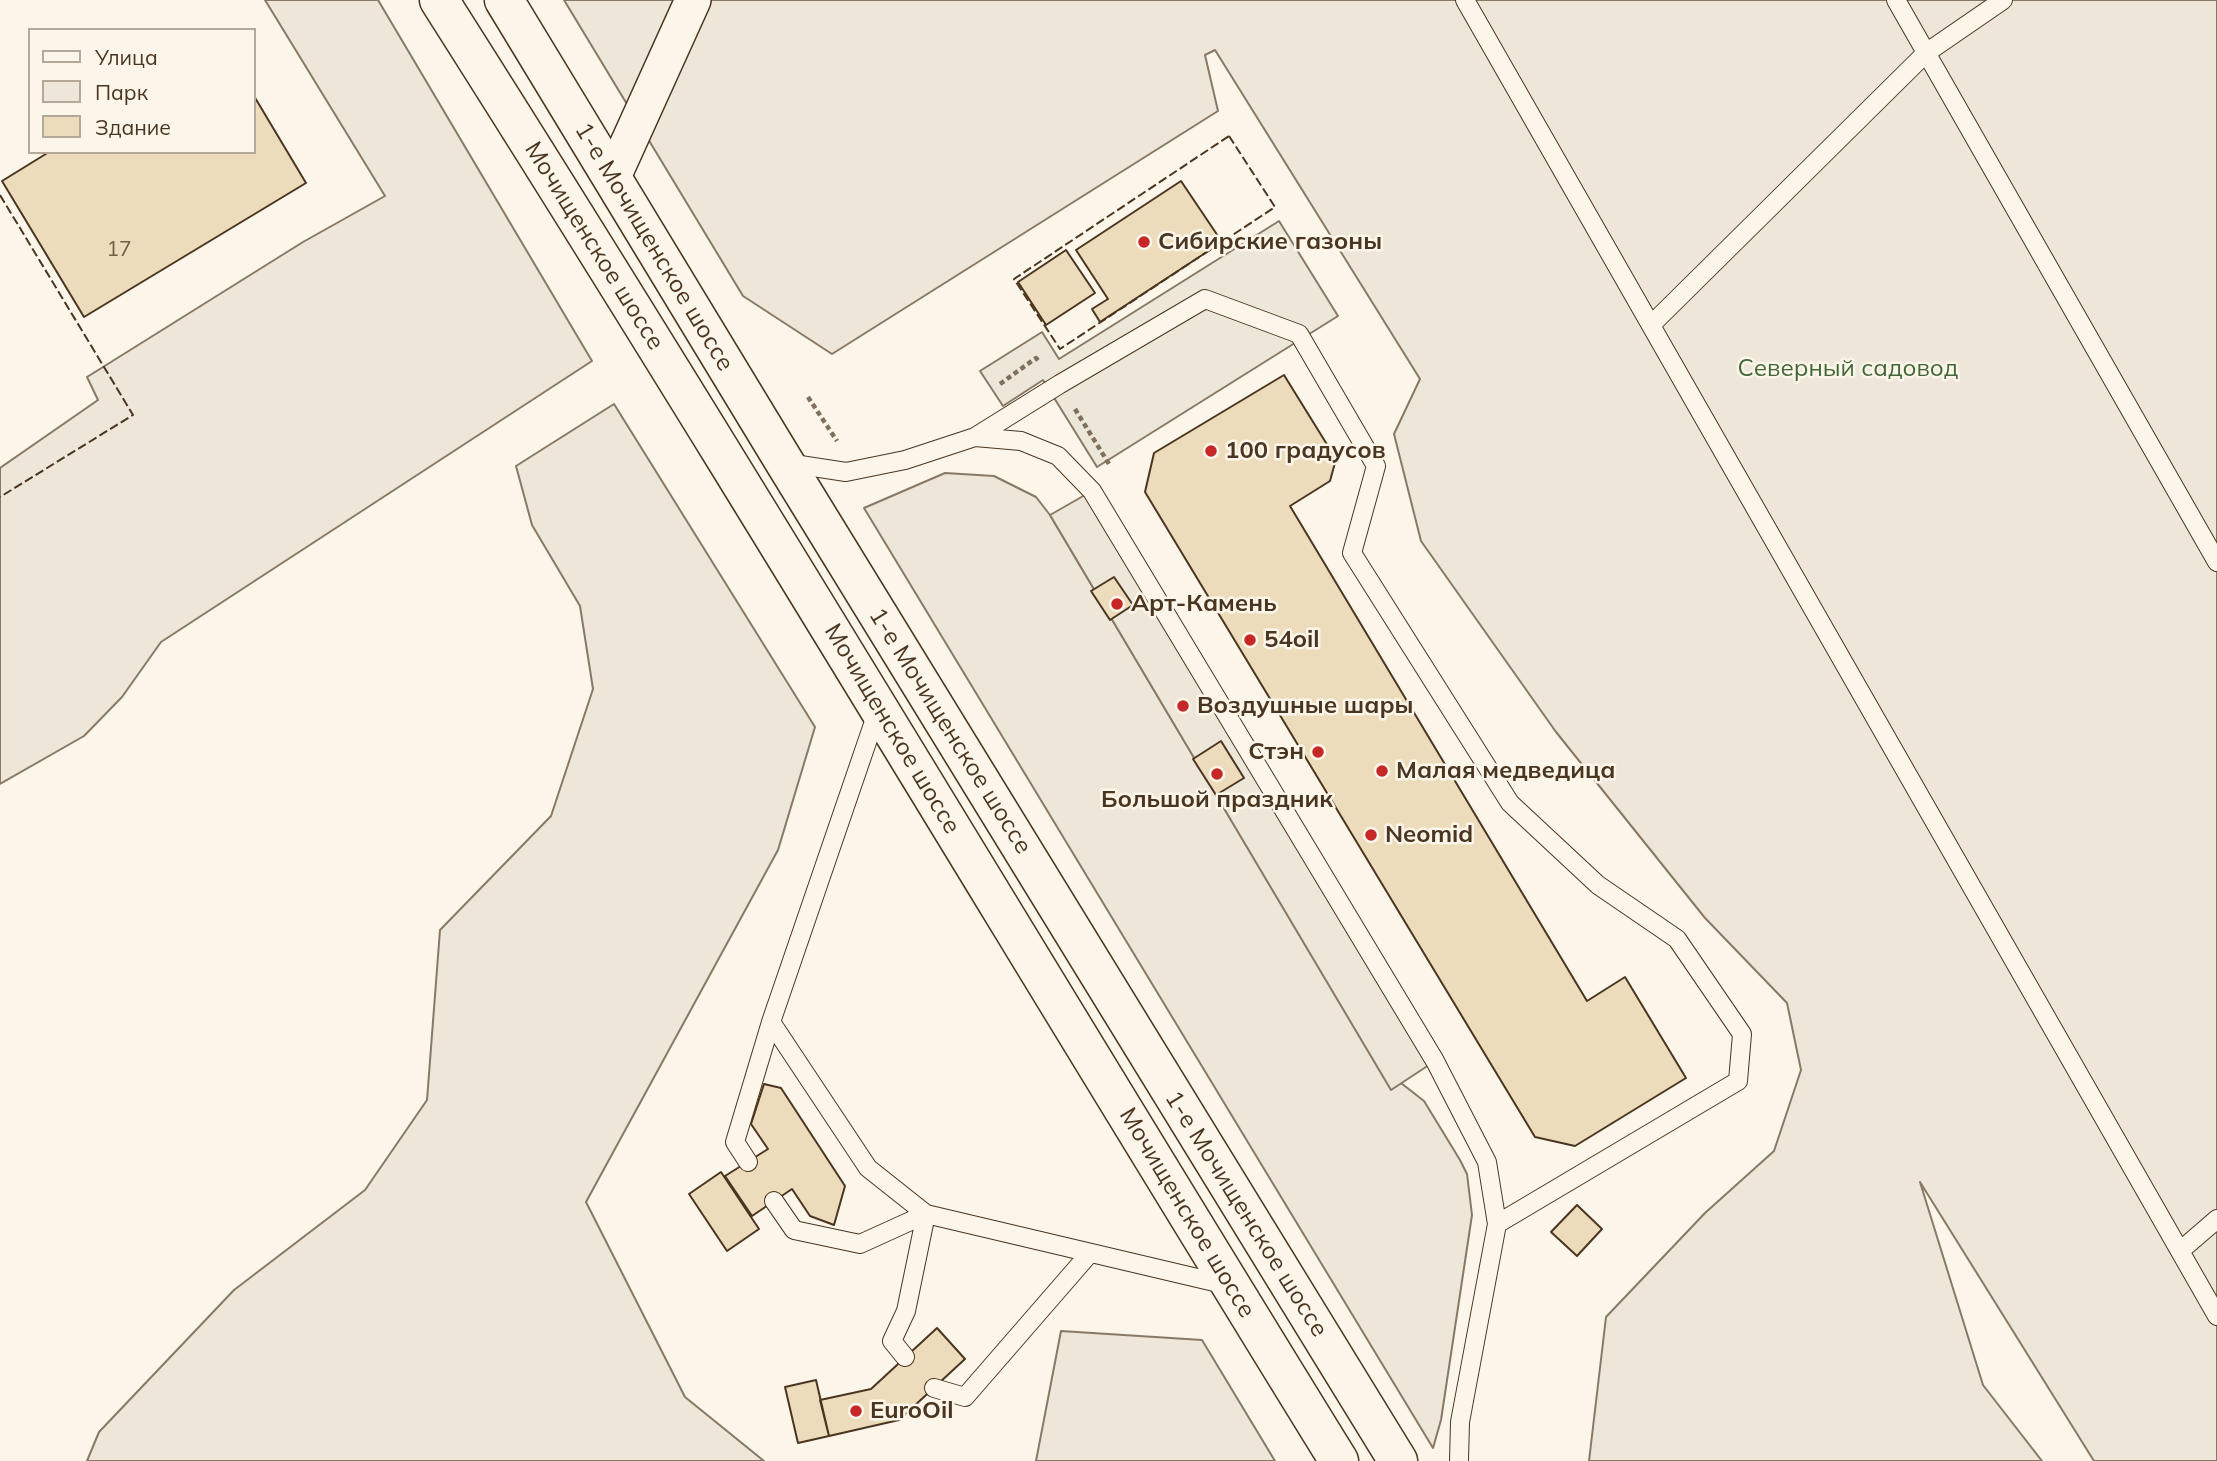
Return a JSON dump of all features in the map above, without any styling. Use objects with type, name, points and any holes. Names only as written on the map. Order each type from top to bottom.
[{"type":"main road","name":"Мочищенское шоссе","points":[[439,0],[568,202],[879,706],[1339,1461]]},
{"type":"main road","name":"1-е Мочищенское шоссе","points":[[504,0],[1398,1461]]},
{"type":"street","points":[[612,178],[693,0]]},
{"type":"lane","points":[[1465,0],[2217,1316]]},
{"type":"lane","points":[[1896,0],[2217,562]]},
{"type":"lane","points":[[1651,325],[1926,53],[2003,0]]},
{"type":"lane","points":[[785,463],[846,472],[905,460],[975,437],[1205,299],[1298,334],[1376,466],[1352,553],[1510,803],[1598,885],[1677,939],[1742,1034],[1738,1081],[1497,1224]]},
{"type":"lane","points":[[975,437],[1021,441],[1058,456],[1092,492],[1434,1061],[1487,1162],[1497,1224],[1460,1422],[1459,1461]]},
{"type":"lane","points":[[748,1162],[735,1142],[771,1022],[879,706]]},
{"type":"lane","points":[[771,1022],[868,1168],[926,1214],[1231,1286]]},
{"type":"lane","points":[[774,1201],[794,1230],[860,1244],[926,1214]]},
{"type":"lane","points":[[905,1357],[892,1341],[906,1311],[926,1214]]},
{"type":"lane","points":[[2180,1251],[2217,1219]]},
{"type":"lane","points":[[934,1388],[965,1397],[1090,1253]]},
{"type":"green space","points":[[265,0],[378,0],[592,361],[161,642],[122,697],[84,736],[0,784],[0,468],[98,400],[87,377],[303,242],[385,196]]},
{"type":"green space","name":"Северный садовод","points":[[564,0],[2217,0],[2217,1461],[2094,1461],[1920,1182],[1983,1385],[2042,1461],[1589,1461],[1606,1317],[1705,1213],[1774,1151],[1801,1070],[1787,1003],[1705,918],[1556,732],[1421,541],[1394,434],[1420,379],[1215,50],[1205,55],[1218,111],[832,354],[743,296]]},
{"type":"green space","points":[[614,404],[815,727],[778,850],[586,1202],[685,1397],[764,1461],[87,1461],[99,1432],[234,1290],[365,1190],[427,1100],[440,930],[551,816],[593,689],[580,606],[532,525],[516,466]]},
{"type":"green space","points":[[945,473],[994,476],[1036,497],[1050,515],[1391,1089],[1401,1083],[1424,1101],[1460,1160],[1467,1174],[1472,1215],[1441,1420],[1433,1448],[864,508]]},
{"type":"green space","points":[[1061,1331],[1202,1340],[1275,1461],[1036,1461]]},
{"type":"shaded area","points":[[1279,221],[1338,316],[1097,467],[1043,380],[1003,406],[980,371],[1042,332],[1059,359]]},
{"type":"shaded area","points":[[1092,491],[1435,1061],[1391,1090],[1050,515]]},
{"type":"building","points":[[256,99],[306,183],[84,317],[2,181],[46,154],[256,154]]},
{"type":"building","points":[[1181,181],[1222,242],[1100,322],[1092,309],[1108,299],[1076,250]]},
{"type":"building","points":[[1066,250],[1095,293],[1046,325],[1018,282]]},
{"type":"building","name":"Малая медведица","points":[[1284,375],[1336,459],[1330,481],[1290,506],[1587,1001],[1625,977],[1686,1078],[1575,1146],[1535,1137],[1145,492],[1154,453]]},
{"type":"building","points":[[1114,577],[1133,605],[1110,620],[1091,591]]},
{"type":"building","points":[[1221,741],[1244,778],[1216,795],[1193,759]]},
{"type":"building","points":[[764,1084],[781,1088],[845,1186],[834,1225],[810,1216],[792,1189],[752,1216],[725,1176],[768,1149],[751,1124]]},
{"type":"building","points":[[721,1172],[759,1229],[727,1251],[689,1194]]},
{"type":"building","points":[[1577,1205],[1602,1229],[1577,1256],[1551,1232]]},
{"type":"building","points":[[937,1328],[965,1359],[899,1420],[829,1436],[820,1400],[871,1389]]},
{"type":"building","points":[[816,1380],[829,1436],[798,1443],[785,1387]]},
{"type":"fence","points":[[1229,136],[1275,207],[1060,349],[1014,279],[1229,136]]},
{"type":"fence","points":[[0,195],[133,415],[0,497]]},
{"type":"place","name":"Сибирские газоны","points":[[1144,242]]},
{"type":"place","name":"100 градусов","points":[[1211,451]]},
{"type":"place","name":"Арт-Камень","points":[[1117,604]]},
{"type":"place","name":"54oil","points":[[1250,640]]},
{"type":"place","name":"Воздушные шары","points":[[1183,706]]},
{"type":"place","name":"Стэн","points":[[1318,752]]},
{"type":"place","name":"Малая медведица","points":[[1382,771]]},
{"type":"place","name":"Большой праздник","points":[[1217,774]]},
{"type":"place","name":"Neomid","points":[[1371,835]]},
{"type":"place","name":"EuroOil","points":[[856,1411]]}]
